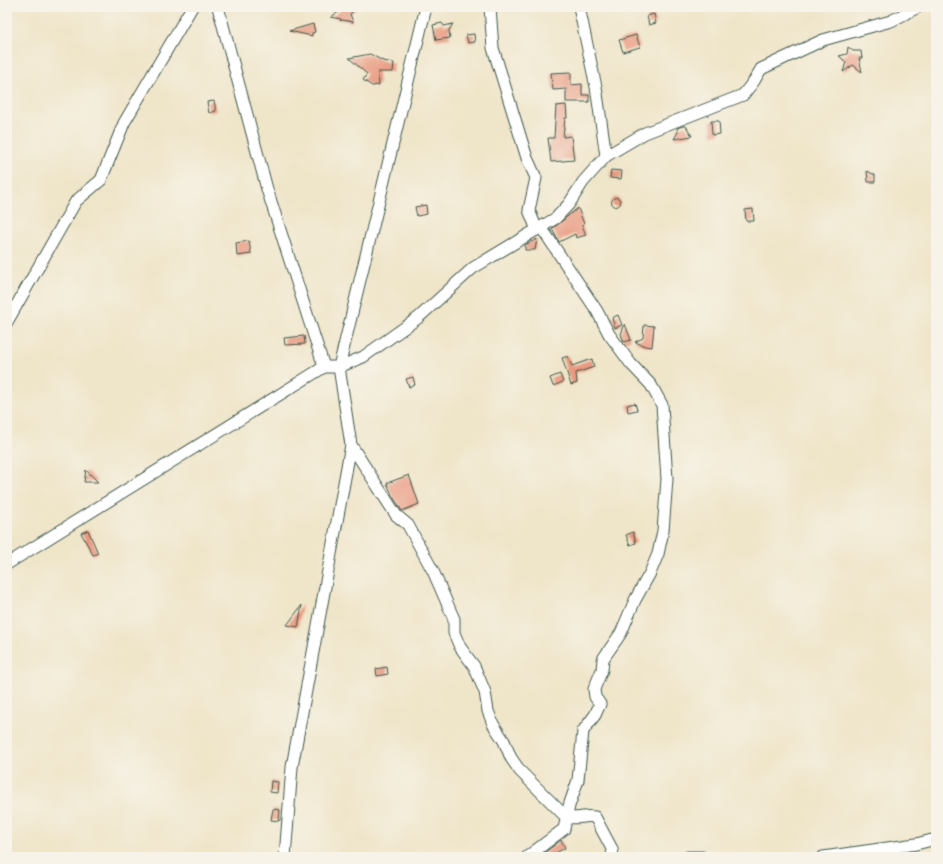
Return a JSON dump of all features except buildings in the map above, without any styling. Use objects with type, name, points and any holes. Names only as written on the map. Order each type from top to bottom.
[{"type":"street","points":[[7,322],[76,201],[100,180],[124,123],[192,7]]},
{"type":"street","points":[[218,7],[267,189],[324,367]]},
{"type":"street","points":[[286,857],[292,767],[351,445],[339,367],[426,7]]},
{"type":"street","points":[[490,7],[493,48],[527,158],[536,178],[529,210],[539,228],[597,311],[609,334],[631,364],[651,385],[662,405],[667,472],[663,531],[658,554],[621,633],[603,659],[602,670],[594,689],[600,704],[596,715],[584,731],[578,780],[566,817],[564,829],[527,857]]},
{"type":"street","points":[[580,7],[596,87],[606,156]]},
{"type":"street","points":[[7,564],[324,367],[339,367],[363,357],[418,318],[473,268],[539,228],[560,213],[606,156],[645,134],[743,95],[760,69],[823,40],[891,21],[918,7]]},
{"type":"street","points":[[351,445],[396,515],[408,525],[433,571],[454,619],[454,633],[460,647],[474,666],[485,692],[488,711],[493,724],[504,741],[511,758],[520,771],[566,817],[577,820],[586,816],[595,817],[612,849],[613,857]]},
{"type":"street","points":[[823,857],[916,844],[936,838]]},
{"type":"street","points":[[688,857],[702,857]]}]
